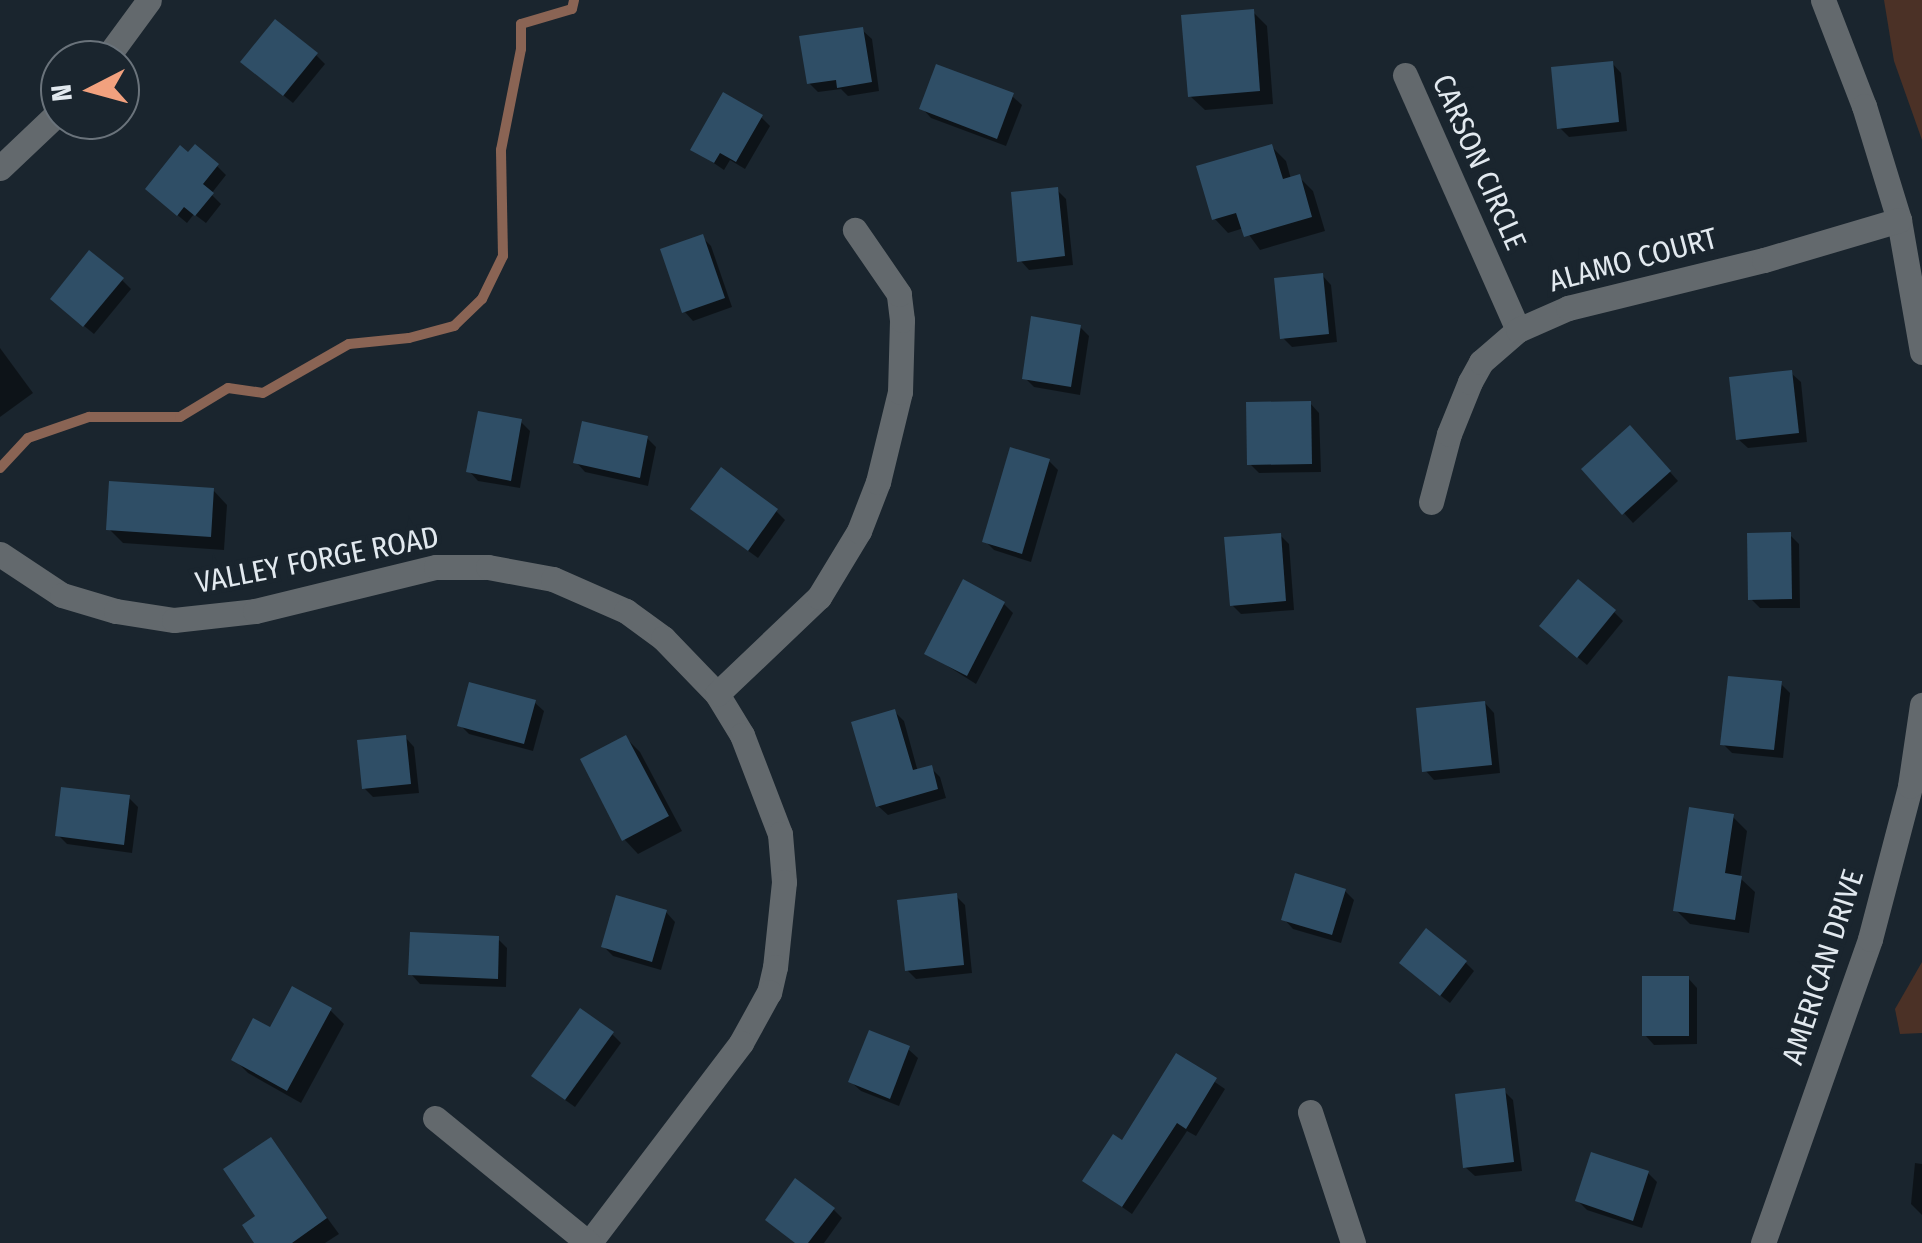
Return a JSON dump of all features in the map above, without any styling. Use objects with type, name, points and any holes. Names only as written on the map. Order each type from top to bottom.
[{"type":"street","points":[[120,40],[149,0]]},
{"type":"street","points":[[1823,0],[1864,106],[1899,220],[1922,352]]},
{"type":"street","name":"CARSON CIRCLE","points":[[1405,75],[1518,330]]},
{"type":"street","points":[[0,168],[40,129]]},
{"type":"street","name":"ALAMO COURT","points":[[1432,502],[1449,434],[1470,382],[1481,362],[1518,330],[1568,308],[1764,260],[1899,220]]},
{"type":"street","points":[[717,694],[819,597],[859,531],[889,448],[903,355],[898,294],[854,230]]},
{"type":"street","name":"VALLEY FORGE ROAD","points":[[0,554],[62,595],[116,611],[174,620],[255,611],[436,567],[488,567],[554,579],[626,611],[663,638],[717,694],[742,735],[780,834],[784,882],[775,967],[769,992],[741,1043],[588,1243]]},
{"type":"street","name":"AMERICAN DRIVE","points":[[1762,1243],[1870,940],[1910,786],[1922,704]]},
{"type":"street","points":[[1310,1112],[1344,1205],[1353,1243]]},
{"type":"street","points":[[435,1118],[588,1243]]},
{"type":"shaded area","points":[[1884,0],[1922,0],[1922,140],[1894,61]]},
{"type":"shaded area","points":[[1922,962],[1922,1033],[1900,1034],[1895,1009]]},
{"type":"building","points":[[1254,9],[1260,91],[1188,97],[1181,15]]},
{"type":"building","points":[[275,19],[318,53],[283,96],[240,62]]},
{"type":"building","points":[[863,27],[872,82],[837,88],[836,80],[807,84],[799,36]]},
{"type":"building","points":[[1613,61],[1619,122],[1557,129],[1551,67]]},
{"type":"building","points":[[936,64],[1014,93],[997,139],[919,109]]},
{"type":"building","points":[[723,92],[763,115],[736,162],[720,153],[714,163],[690,150]]},
{"type":"building","points":[[195,144],[219,164],[203,184],[214,193],[195,216],[184,207],[177,216],[145,189],[180,145],[188,152]]},
{"type":"building","points":[[1272,144],[1283,179],[1300,174],[1312,217],[1244,237],[1236,213],[1212,220],[1196,166]]},
{"type":"building","points":[[1058,187],[1065,256],[1017,262],[1011,192]]},
{"type":"building","points":[[703,234],[725,298],[682,313],[660,249]]},
{"type":"building","points":[[89,250],[124,278],[83,327],[50,299]]},
{"type":"building","points":[[1323,273],[1329,334],[1280,339],[1274,278]]},
{"type":"building","points":[[1031,316],[1081,325],[1071,387],[1022,379]]},
{"type":"building","points":[[1792,370],[1799,433],[1736,440],[1729,377]]},
{"type":"building","points":[[1311,401],[1312,464],[1247,465],[1246,402]]},
{"type":"building","points":[[478,411],[522,419],[511,481],[466,472]]},
{"type":"building","points":[[582,421],[648,436],[640,478],[573,463]]},
{"type":"building","points":[[1630,425],[1671,471],[1622,515],[1581,469]]},
{"type":"building","points":[[1010,447],[1050,459],[1022,554],[982,542]]},
{"type":"building","points":[[721,467],[778,509],[748,551],[690,509]]},
{"type":"building","points":[[109,481],[214,488],[211,537],[106,530]]},
{"type":"building","points":[[1791,532],[1792,599],[1748,600],[1747,533]]},
{"type":"building","points":[[1281,533],[1286,601],[1230,606],[1224,537]]},
{"type":"building","points":[[963,579],[1005,602],[967,676],[924,654]]},
{"type":"building","points":[[1578,579],[1616,610],[1577,658],[1539,626]]},
{"type":"building","points":[[1728,676],[1782,681],[1774,750],[1720,745]]},
{"type":"building","points":[[469,682],[536,700],[524,744],[457,726]]},
{"type":"building","points":[[1485,701],[1492,765],[1422,772],[1416,708]]},
{"type":"building","points":[[895,709],[913,770],[932,765],[938,789],[876,807],[851,722]]},
{"type":"building","points":[[406,735],[411,784],[362,789],[357,740]]},
{"type":"building","points":[[626,735],[669,816],[622,841],[580,759]]},
{"type":"building","points":[[61,787],[130,795],[124,845],[55,836]]},
{"type":"building","points":[[1689,807],[1734,814],[1725,873],[1742,876],[1735,920],[1673,911]]},
{"type":"building","points":[[1295,873],[1346,889],[1332,935],[1281,920]]},
{"type":"building","points":[[957,893],[964,965],[905,971],[897,900]]},
{"type":"building","points":[[616,895],[667,910],[652,962],[601,947]]},
{"type":"building","points":[[1426,928],[1467,961],[1440,996],[1399,963]]},
{"type":"building","points":[[410,932],[499,936],[498,979],[408,975]]},
{"type":"building","points":[[1642,976],[1689,976],[1689,1036],[1642,1036]]},
{"type":"building","points":[[292,986],[332,1008],[287,1091],[231,1060],[253,1018],[270,1027]]},
{"type":"building","points":[[580,1008],[614,1032],[565,1100],[531,1076]]},
{"type":"building","points":[[869,1030],[910,1046],[890,1099],[848,1082]]},
{"type":"building","points":[[1176,1053],[1217,1078],[1186,1129],[1177,1123],[1122,1207],[1082,1181],[1113,1134],[1122,1140]]},
{"type":"building","points":[[1505,1088],[1514,1162],[1463,1168],[1455,1094]]},
{"type":"building","points":[[271,1137],[327,1218],[292,1243],[254,1243],[242,1225],[255,1216],[223,1169]]},
{"type":"building","points":[[1591,1152],[1649,1171],[1633,1221],[1575,1201]]},
{"type":"building","points":[[795,1178],[835,1208],[808,1243],[795,1243],[765,1220]]},
{"type":"waterway","points":[[0,468],[28,438],[89,417],[180,417],[228,388],[263,393],[349,344],[409,338],[454,326],[482,299],[503,256],[501,150],[521,49],[521,24],[572,9],[574,0]]}]
